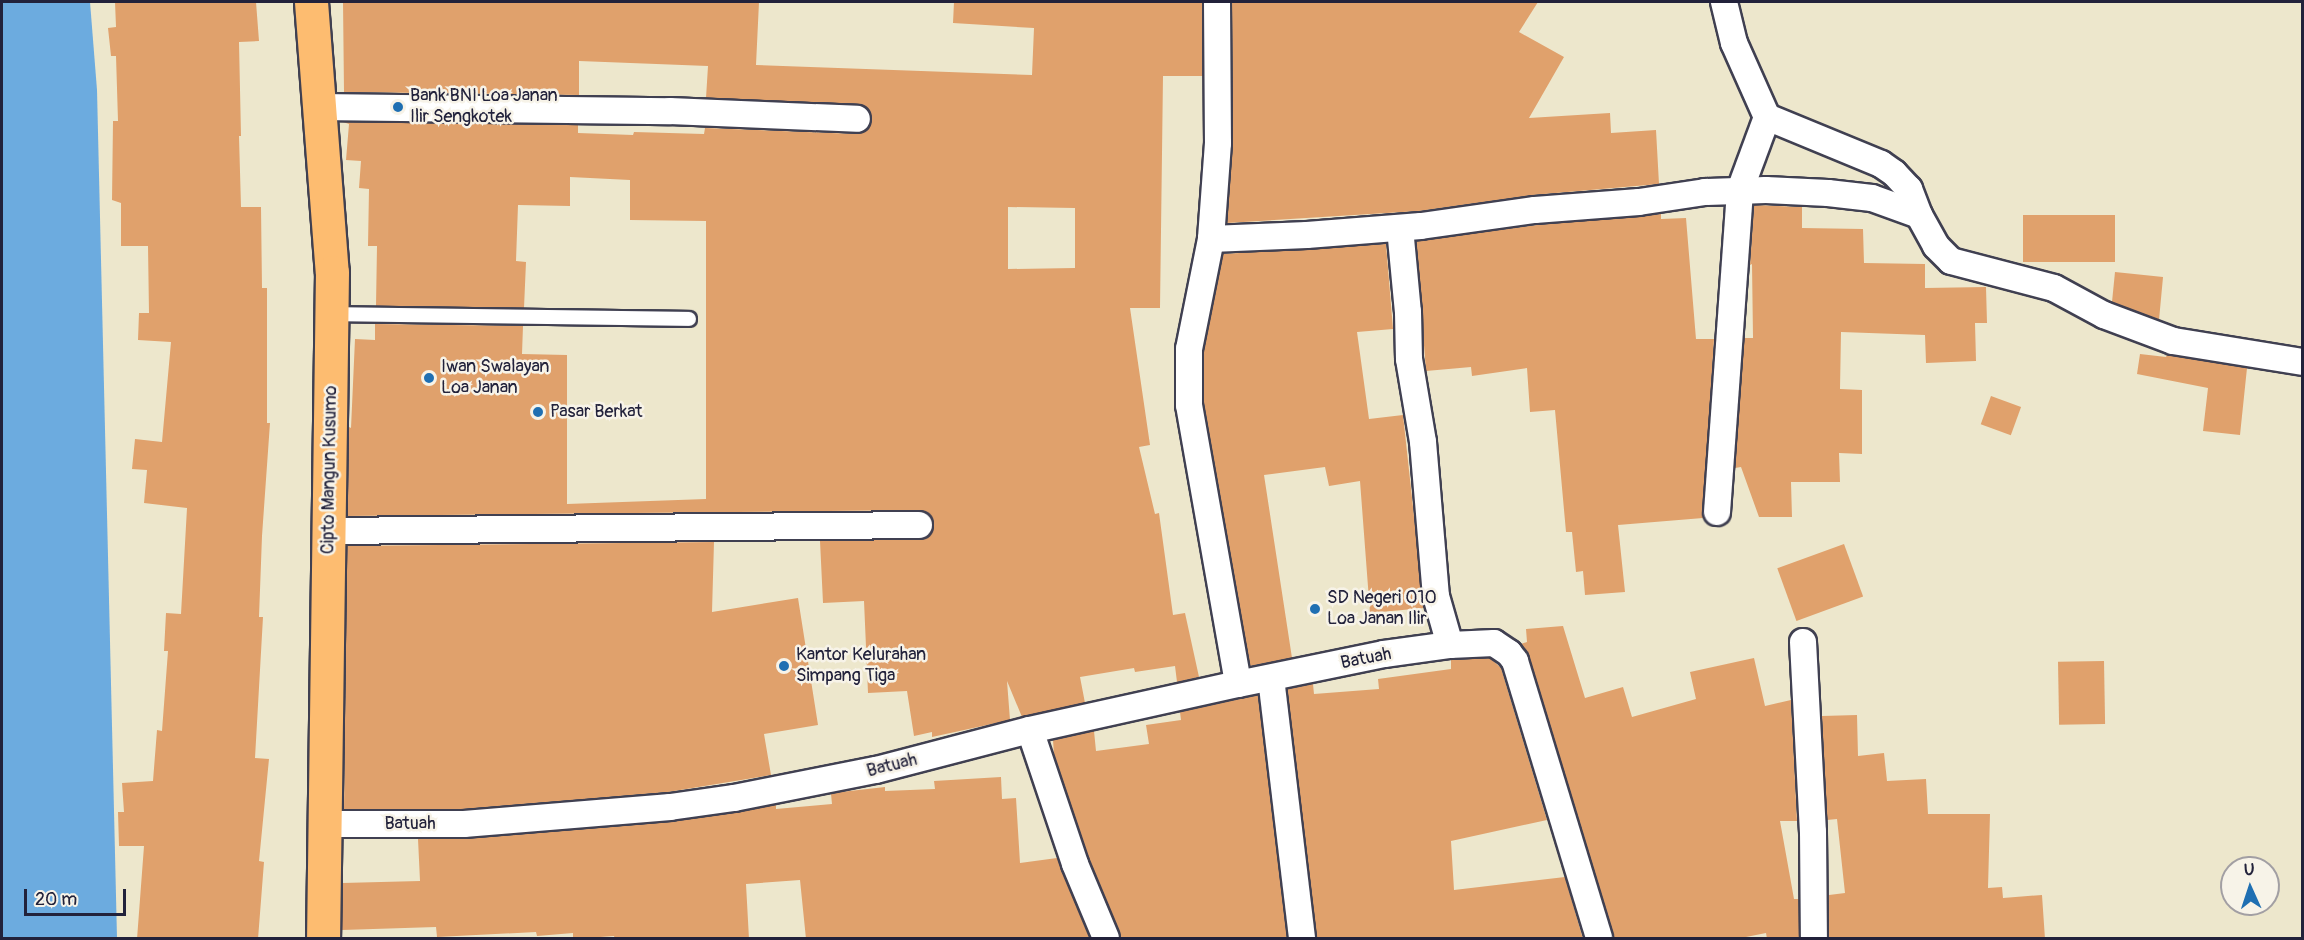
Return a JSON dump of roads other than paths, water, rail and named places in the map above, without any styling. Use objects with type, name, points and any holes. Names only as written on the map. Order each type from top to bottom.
[{"type":"highway","name":"Cipto Mangun Kusumo","points":[[311,2],[332,272],[323,939]]},
{"type":"street","points":[[1217,2],[1218,143],[1212,239],[1189,349],[1189,405],[1238,684]]},
{"type":"street","points":[[1724,2],[1734,43],[1767,117],[1881,164],[1893,173],[1908,189],[1936,246],[1951,261],[2054,288],[2104,315],[2173,341],[2302,362]]},
{"type":"street","points":[[319,107],[670,111],[857,119]]},
{"type":"street","points":[[1717,512],[1740,190],[1767,117]]},
{"type":"street","points":[[1212,239],[1400,228],[1535,210],[1629,203],[1705,192],[1740,190],[1872,198],[1919,215]]},
{"type":"street","points":[[1400,228],[1408,312],[1408,359],[1422,442],[1436,596],[1450,645]]},
{"type":"street","points":[[330,531],[919,525]]},
{"type":"street","points":[[1803,642],[1813,832],[1814,939]]},
{"type":"street","name":"Batuah","points":[[325,824],[464,824],[669,807],[734,798],[876,770],[1030,730],[1384,654],[1450,645],[1494,643],[1509,653],[1515,661],[1599,939]]},
{"type":"street","points":[[1271,678],[1302,939]]},
{"type":"street","points":[[1030,730],[1075,864],[1106,939]]},
{"type":"lane","points":[[332,314],[689,320]]},
{"type":"water","points":[[2,2],[90,2],[97,90],[117,938],[2,938]]},
{"type":"place","name":"Bank BNI Loa Janan Ilir Sengkotek","points":[[398,107]]},
{"type":"place","name":"Iwan Swalayan Loa Janan","points":[[429,378]]},
{"type":"place","name":"Pasar Berkat","points":[[538,412]]},
{"type":"place","name":"SD Negeri 010 Loa Janan Ilir","points":[[1315,609]]},
{"type":"place","name":"Kantor Kelurahan Simpang Tiga","points":[[784,666]]}]
